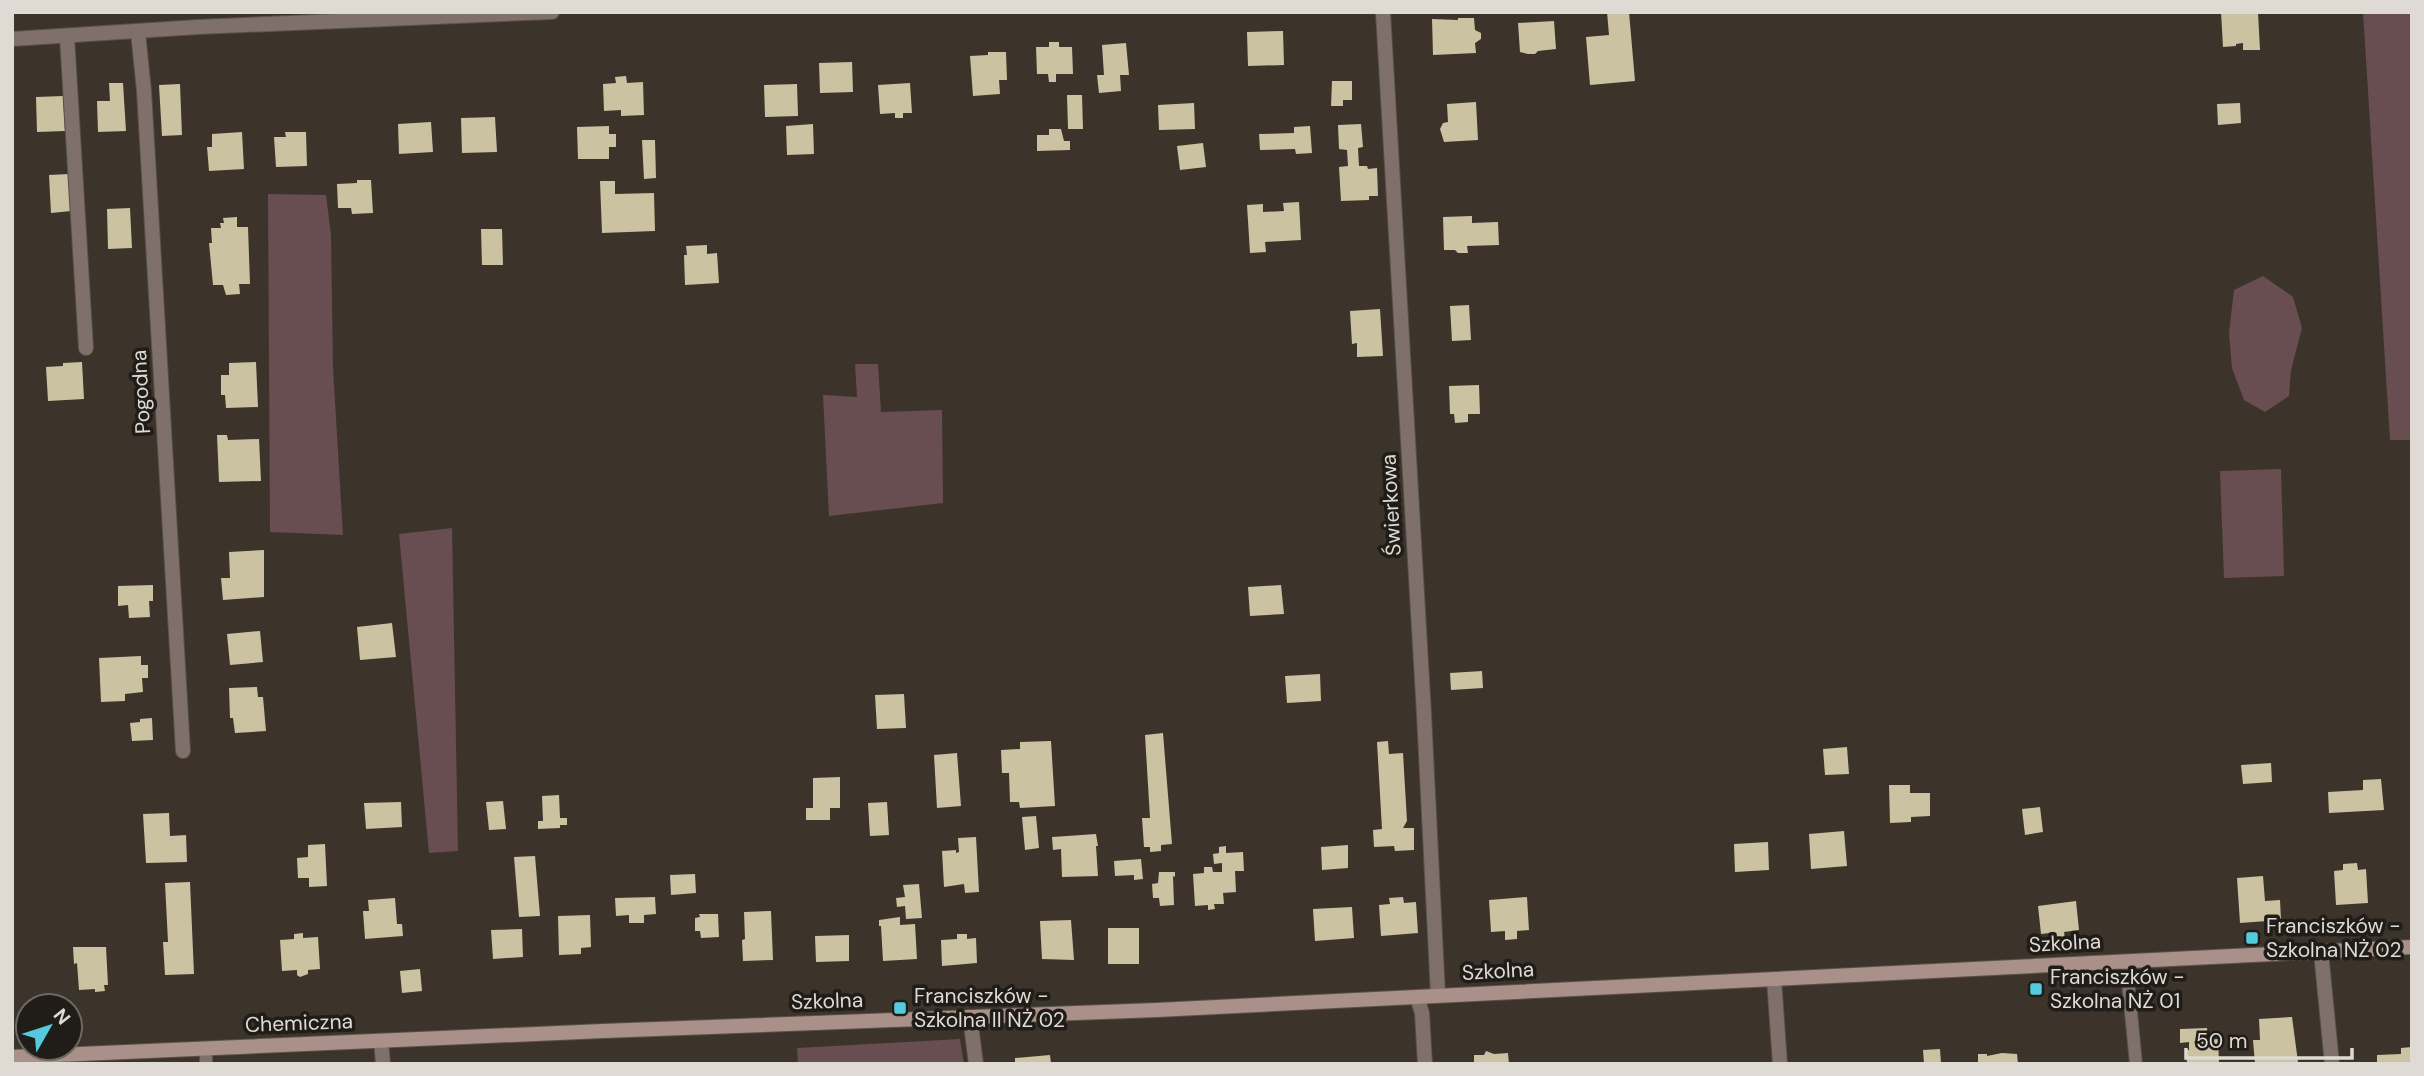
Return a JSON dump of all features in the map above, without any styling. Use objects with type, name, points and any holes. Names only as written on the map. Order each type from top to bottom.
[{"type":"street","points":[[12,39],[198,27],[551,12]]},
{"type":"street","name":"Świerkowa","points":[[1383,12],[1438,995]]},
{"type":"street","name":"Pogodna","points":[[138,32],[144,92],[183,751]]},
{"type":"street","points":[[67,37],[86,348]]},
{"type":"street","name":"Szkolna","points":[[587,1031],[1157,1010],[2412,947]]},
{"type":"street","points":[[2321,951],[2332,1064]]},
{"type":"street","points":[[1774,979],[1780,1064]]},
{"type":"street","points":[[1417,997],[1422,1013],[1425,1064]]},
{"type":"street","points":[[970,1017],[976,1064]]},
{"type":"street","name":"Chemiczna","points":[[12,1057],[587,1031]]},
{"type":"street","points":[[381,1041],[383,1064]]},
{"type":"lane","points":[[2126,961],[2136,1064]]},
{"type":"lane","points":[[206,1048],[206,1064]]},
{"type":"shaded area","points":[[2363,12],[2412,12],[2412,440],[2390,440]]},
{"type":"shaded area","points":[[268,194],[326,195],[331,235],[333,368],[343,535],[270,532]]},
{"type":"shaded area","points":[[2263,276],[2293,297],[2302,328],[2291,370],[2289,396],[2265,412],[2244,400],[2232,368],[2229,333],[2234,290]]},
{"type":"shaded area","points":[[855,364],[878,364],[881,412],[942,410],[943,503],[829,516],[823,395],[857,397]]},
{"type":"shaded area","points":[[2281,469],[2284,576],[2224,578],[2220,471]]},
{"type":"shaded area","points":[[452,528],[458,851],[429,853],[399,534]]},
{"type":"shaded area","points":[[960,1039],[964,1064],[798,1064],[797,1048]]},
{"type":"building","points":[[1607,12],[1629,12],[1635,81],[1590,85],[1586,37],[1609,35]]},
{"type":"building","points":[[2221,12],[2258,12],[2260,50],[2243,50],[2243,43],[2223,47]]},
{"type":"building","points":[[1474,18],[1475,30],[1481,33],[1481,39],[1475,43],[1476,53],[1433,55],[1432,19]]},
{"type":"building","points":[[1554,21],[1556,49],[1538,51],[1535,54],[1520,52],[1518,23]]},
{"type":"building","points":[[1283,31],[1284,65],[1248,66],[1247,32]]},
{"type":"building","points":[[1049,42],[1059,42],[1059,47],[1072,47],[1073,74],[1056,74],[1056,82],[1049,82],[1048,74],[1037,74],[1036,47],[1049,47]]},
{"type":"building","points":[[1126,43],[1129,75],[1120,75],[1121,91],[1099,93],[1097,75],[1104,75],[1102,45]]},
{"type":"building","points":[[988,52],[1006,52],[1007,80],[999,80],[1000,94],[973,96],[970,56],[988,55]]},
{"type":"building","points":[[852,62],[853,92],[820,93],[819,63]]},
{"type":"building","points":[[626,76],[627,83],[643,82],[644,115],[621,116],[621,110],[604,111],[603,84],[616,83],[615,77]]},
{"type":"building","points":[[1332,81],[1352,81],[1352,100],[1343,100],[1343,106],[1331,106]]},
{"type":"building","points":[[109,83],[123,83],[126,131],[98,132],[97,101],[110,101]]},
{"type":"building","points":[[910,83],[912,113],[903,113],[903,118],[895,118],[895,113],[880,114],[878,85]]},
{"type":"building","points":[[180,84],[182,135],[162,136],[159,85]]},
{"type":"building","points":[[797,84],[798,116],[765,117],[764,85]]},
{"type":"building","points":[[1067,95],[1082,95],[1083,129],[1068,129]]},
{"type":"building","points":[[63,96],[65,131],[37,132],[36,97]]},
{"type":"building","points":[[1476,102],[1478,140],[1444,142],[1440,129],[1443,123],[1448,122],[1447,104]]},
{"type":"building","points":[[1194,103],[1195,129],[1159,130],[1158,105]]},
{"type":"building","points":[[2240,103],[2241,123],[2218,125],[2217,104]]},
{"type":"building","points":[[495,117],[497,152],[462,153],[461,118]]},
{"type":"building","points":[[431,122],[433,152],[399,154],[398,124]]},
{"type":"building","points":[[813,124],[814,154],[787,155],[786,126]]},
{"type":"building","points":[[1361,124],[1363,147],[1358,148],[1359,166],[1377,168],[1378,196],[1369,196],[1369,200],[1341,201],[1339,167],[1348,166],[1347,150],[1339,149],[1338,125]]},
{"type":"building","points":[[609,126],[609,134],[616,134],[616,147],[609,147],[609,159],[578,159],[577,127]]},
{"type":"building","points":[[1310,126],[1312,153],[1296,154],[1295,149],[1260,150],[1259,134],[1294,133],[1294,127]]},
{"type":"building","points":[[1049,129],[1061,129],[1064,141],[1070,141],[1070,150],[1037,151],[1037,135],[1049,135]]},
{"type":"building","points":[[242,132],[244,169],[209,171],[207,147],[212,147],[212,134]]},
{"type":"building","points":[[285,132],[306,132],[307,166],[276,167],[274,137],[286,137]]},
{"type":"building","points":[[642,140],[655,140],[656,178],[644,179]]},
{"type":"building","points":[[1203,143],[1206,167],[1180,170],[1177,146]]},
{"type":"building","points":[[69,174],[71,211],[51,213],[49,175]]},
{"type":"building","points":[[357,180],[371,180],[373,213],[352,214],[351,208],[338,208],[337,184],[357,183]]},
{"type":"building","points":[[600,181],[615,181],[615,194],[654,193],[655,231],[602,233]]},
{"type":"building","points":[[1299,202],[1301,240],[1265,242],[1266,252],[1250,253],[1247,205],[1263,204],[1263,212],[1284,211],[1283,203]]},
{"type":"building","points":[[130,208],[132,248],[108,249],[107,209]]},
{"type":"building","points":[[1472,216],[1472,223],[1498,222],[1499,245],[1467,246],[1468,253],[1444,250],[1443,217]]},
{"type":"building","points":[[237,217],[237,227],[248,227],[250,284],[239,284],[240,294],[226,295],[223,285],[213,285],[209,243],[212,243],[211,228],[221,228],[223,218]]},
{"type":"building","points":[[481,229],[502,229],[503,265],[482,265]]},
{"type":"building","points":[[707,245],[707,254],[717,253],[719,283],[685,285],[686,246]]},
{"type":"building","points":[[1469,305],[1471,340],[1452,341],[1450,306]]},
{"type":"building","points":[[1380,309],[1383,356],[1357,357],[1357,343],[1352,344],[1350,311]]},
{"type":"building","points":[[82,362],[84,399],[48,401],[46,367]]},
{"type":"building","points":[[256,362],[258,407],[226,408],[225,395],[221,395],[221,375],[229,375],[229,363]]},
{"type":"building","points":[[1479,385],[1480,414],[1468,414],[1468,422],[1455,423],[1454,414],[1450,414],[1449,386]]},
{"type":"building","points":[[217,435],[227,435],[228,440],[259,439],[261,481],[219,482]]},
{"type":"building","points":[[264,550],[264,597],[223,600],[221,578],[230,578],[229,552]]},
{"type":"building","points":[[153,585],[153,601],[149,601],[150,617],[129,618],[128,605],[118,606],[118,586]]},
{"type":"building","points":[[1281,585],[1284,614],[1250,616],[1248,587]]},
{"type":"building","points":[[392,623],[396,657],[360,660],[357,627]]},
{"type":"building","points":[[260,631],[263,662],[230,665],[227,634]]},
{"type":"building","points":[[141,656],[141,665],[148,665],[148,678],[142,678],[143,692],[125,694],[125,701],[101,702],[99,658]]},
{"type":"building","points":[[1482,671],[1483,688],[1451,690],[1450,673]]},
{"type":"building","points":[[1320,674],[1321,701],[1287,703],[1285,676]]},
{"type":"building","points":[[257,687],[258,697],[263,697],[266,731],[235,733],[233,718],[230,718],[229,688]]},
{"type":"building","points":[[904,694],[906,728],[877,729],[875,695]]},
{"type":"building","points":[[152,718],[153,740],[132,741],[130,723]]},
{"type":"building","points":[[1163,733],[1172,844],[1161,845],[1161,851],[1150,852],[1150,847],[1144,847],[1142,818],[1150,818],[1145,735]]},
{"type":"building","points":[[1051,741],[1055,806],[1020,808],[1019,802],[1010,802],[1009,773],[1002,773],[1001,750],[1020,749],[1020,742]]},
{"type":"building","points":[[1388,741],[1389,754],[1403,753],[1407,821],[1403,828],[1414,828],[1414,850],[1395,851],[1394,846],[1374,847],[1373,830],[1382,829],[1377,742]]},
{"type":"building","points":[[1847,747],[1849,774],[1825,775],[1823,749]]},
{"type":"building","points":[[957,753],[961,806],[937,808],[934,755]]},
{"type":"building","points":[[2271,763],[2272,782],[2243,784],[2241,765]]},
{"type":"building","points":[[840,777],[840,808],[830,808],[830,820],[806,820],[806,808],[813,808],[813,778]]},
{"type":"building","points":[[2381,779],[2384,810],[2329,813],[2328,792],[2363,790],[2363,780]]},
{"type":"building","points":[[1889,785],[1910,785],[1910,793],[1930,793],[1930,816],[1911,817],[1911,822],[1890,823]]},
{"type":"building","points":[[559,795],[560,818],[567,818],[567,825],[538,829],[538,821],[543,821],[542,796]]},
{"type":"building","points":[[503,801],[506,829],[489,830],[486,802]]},
{"type":"building","points":[[401,802],[402,827],[366,829],[364,803]]},
{"type":"building","points":[[887,802],[889,835],[870,836],[868,803]]},
{"type":"building","points":[[2040,807],[2043,832],[2025,835],[2022,809]]},
{"type":"building","points":[[169,813],[170,836],[186,835],[187,862],[146,863],[143,814]]},
{"type":"building","points":[[1036,816],[1039,848],[1025,850],[1022,817]]},
{"type":"building","points":[[1844,831],[1847,866],[1811,869],[1809,834]]},
{"type":"building","points":[[1096,834],[1098,876],[1062,877],[1061,849],[1053,850],[1052,837]]},
{"type":"building","points":[[976,837],[979,892],[965,893],[964,884],[944,887],[942,851],[959,852],[958,838]]},
{"type":"building","points":[[1768,842],[1769,870],[1735,872],[1734,844]]},
{"type":"building","points":[[325,844],[327,886],[309,887],[309,878],[298,878],[297,858],[308,857],[308,845]]},
{"type":"building","points":[[1348,845],[1348,868],[1322,870],[1321,847]]},
{"type":"building","points":[[1226,846],[1226,853],[1243,852],[1244,871],[1235,871],[1236,892],[1223,893],[1224,904],[1214,904],[1215,909],[1208,910],[1208,905],[1195,906],[1193,874],[1204,873],[1204,867],[1212,867],[1213,872],[1222,872],[1222,863],[1214,864],[1213,854],[1219,853],[1219,847]]},
{"type":"building","points":[[535,856],[540,916],[519,917],[514,857]]},
{"type":"building","points":[[1141,859],[1143,879],[1134,880],[1134,875],[1115,876],[1114,861]]},
{"type":"building","points":[[2357,863],[2358,870],[2366,869],[2368,903],[2336,905],[2334,871],[2343,870],[2343,864]]},
{"type":"building","points":[[1159,872],[1175,872],[1174,905],[1160,906],[1159,898],[1153,898],[1152,884],[1158,883]]},
{"type":"building","points":[[695,874],[696,893],[671,895],[670,875]]},
{"type":"building","points":[[2263,876],[2265,901],[2280,900],[2281,920],[2240,923],[2237,878]]},
{"type":"building","points":[[190,882],[194,974],[165,975],[163,942],[168,942],[165,883]]},
{"type":"building","points":[[919,884],[922,918],[906,919],[905,906],[897,907],[896,898],[905,897],[903,885]]},
{"type":"building","points":[[655,897],[656,914],[644,915],[644,923],[629,923],[629,915],[616,916],[615,898]]},
{"type":"building","points":[[1403,897],[1404,903],[1416,902],[1418,933],[1381,936],[1379,905],[1390,904],[1389,898]]},
{"type":"building","points":[[1527,897],[1529,930],[1517,931],[1517,939],[1505,940],[1505,931],[1491,932],[1489,900]]},
{"type":"building","points":[[395,898],[397,924],[402,924],[403,936],[365,939],[363,911],[369,911],[368,900]]},
{"type":"building","points":[[2076,901],[2079,930],[2064,932],[2065,939],[2050,941],[2050,933],[2041,934],[2038,906]]},
{"type":"building","points":[[1352,907],[1354,938],[1315,941],[1313,909]]},
{"type":"building","points":[[771,911],[773,960],[743,961],[744,912]]},
{"type":"building","points":[[699,914],[718,914],[719,937],[701,938],[700,931],[695,931],[695,918],[700,917]]},
{"type":"building","points":[[590,915],[591,947],[581,948],[581,954],[559,955],[558,916]]},
{"type":"building","points":[[900,917],[900,925],[915,924],[917,959],[883,961],[879,920]]},
{"type":"building","points":[[1071,920],[1074,960],[1042,959],[1040,921]]},
{"type":"building","points":[[1108,928],[1139,928],[1139,964],[1108,964]]},
{"type":"building","points":[[522,929],[523,957],[493,959],[491,930]]},
{"type":"building","points":[[303,933],[303,938],[318,937],[320,969],[308,970],[308,974],[300,977],[297,970],[282,971],[280,940],[294,939],[294,934]]},
{"type":"building","points":[[957,934],[967,934],[967,939],[976,938],[977,963],[942,966],[941,940],[957,939]]},
{"type":"building","points":[[849,935],[849,961],[816,962],[815,936]]},
{"type":"building","points":[[73,947],[106,947],[108,985],[104,985],[105,991],[79,990]]},
{"type":"building","points":[[420,969],[422,991],[402,993],[400,971]]},
{"type":"building","points":[[2292,1017],[2298,1062],[2255,1064],[2253,1040],[2260,1040],[2259,1019]]},
{"type":"building","points":[[2207,1028],[2208,1040],[2218,1039],[2219,1063],[2187,1064],[2186,1050],[2189,1050],[2189,1042],[2180,1043],[2180,1029]]},
{"type":"building","points":[[2412,1047],[2412,1064],[2377,1064],[2377,1055],[2401,1054],[2401,1048]]},
{"type":"building","points":[[1940,1049],[1941,1064],[1924,1064],[1923,1050]]},
{"type":"building","points":[[1486,1051],[1494,1054],[1508,1053],[1509,1064],[1474,1064],[1474,1055],[1484,1055]]},
{"type":"building","points":[[1978,1054],[1987,1056],[2017,1054],[2018,1064],[1978,1064]]},
{"type":"building","points":[[1050,1055],[1051,1064],[1015,1064],[1015,1058]]},
{"type":"place","name":"Franciszków - Szkolna NŻ 02","points":[[2252,938]]},
{"type":"place","name":"Franciszków - Szkolna NŻ 01","points":[[2036,989]]},
{"type":"place","name":"Franciszków - Szkolna II NŻ 02","points":[[900,1008]]}]
